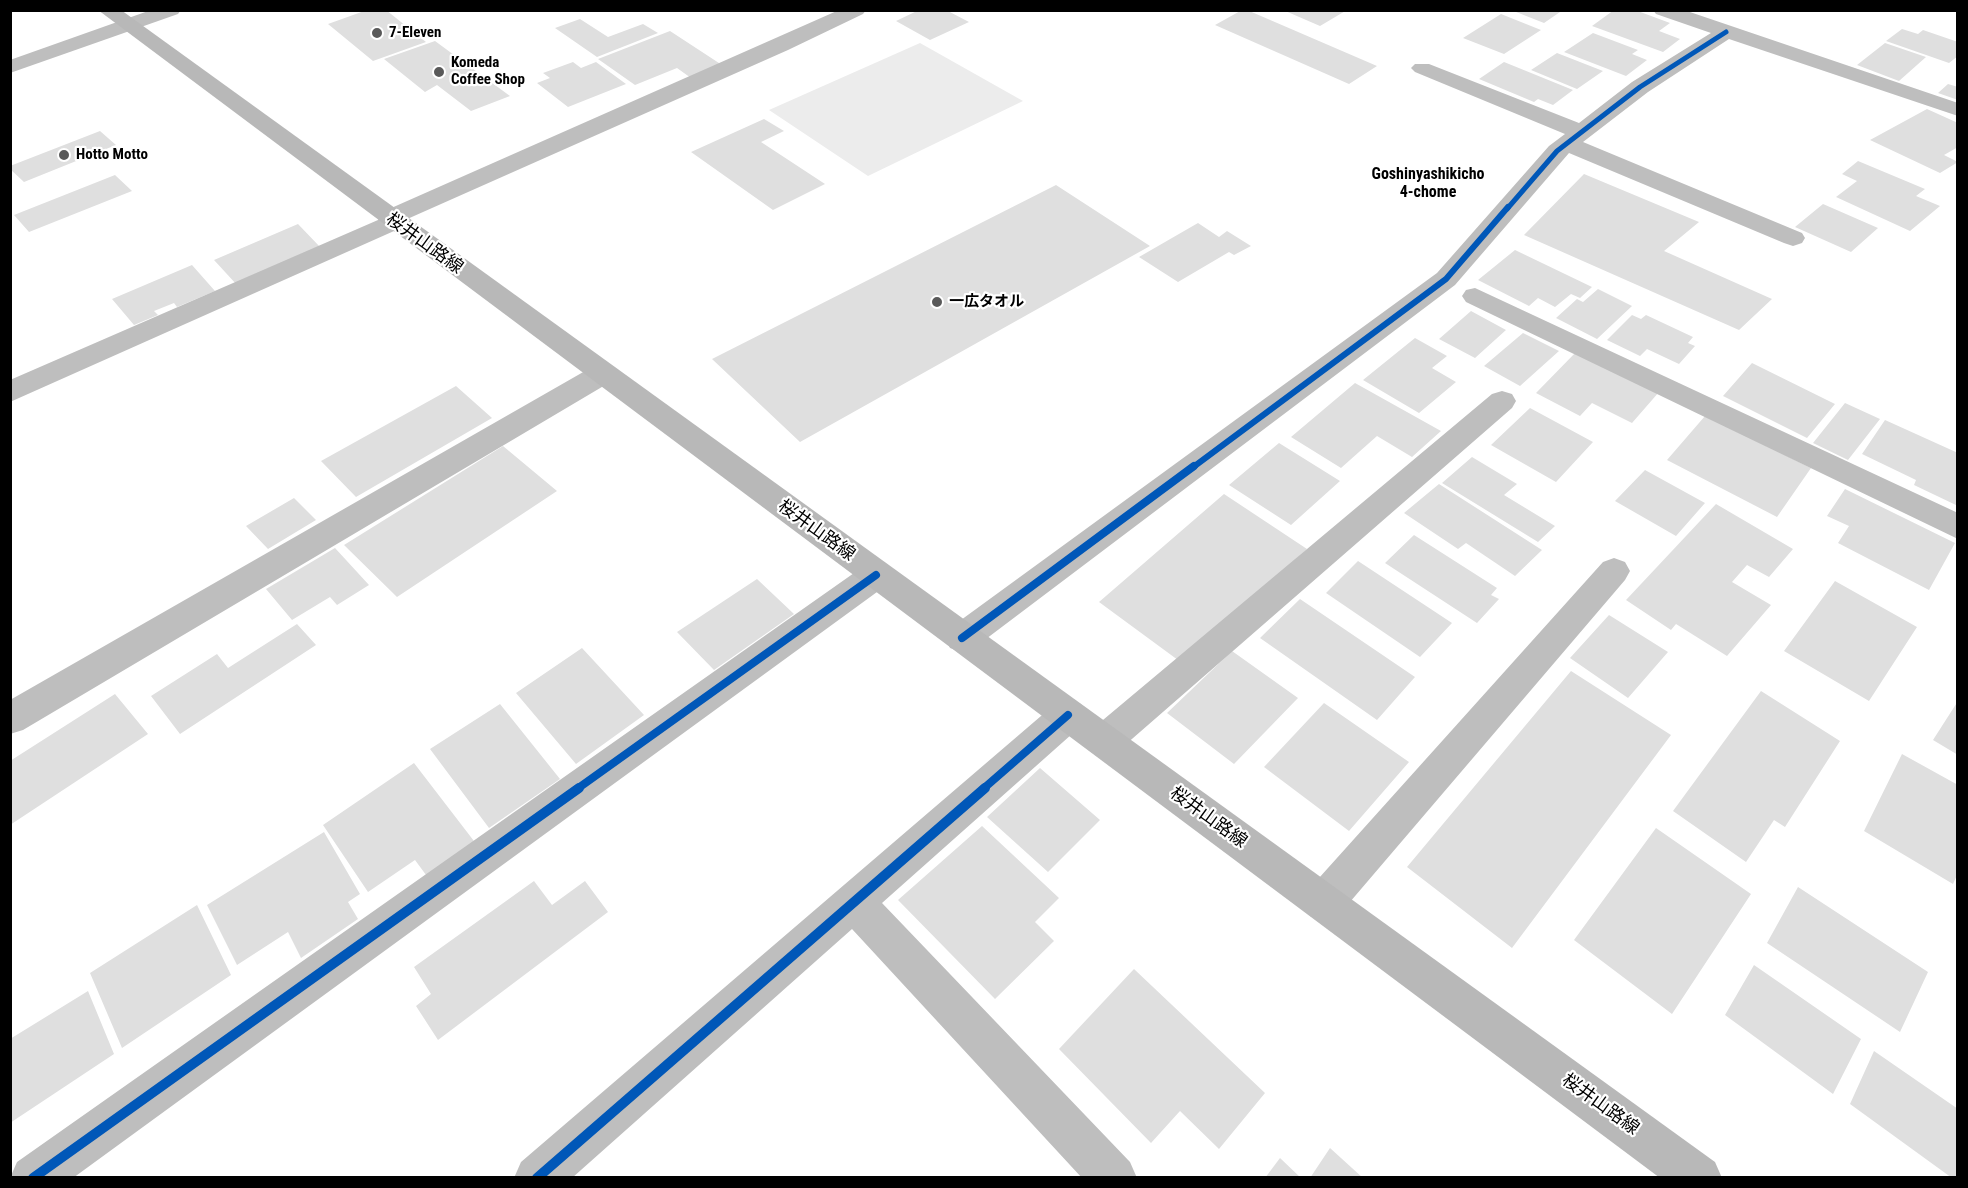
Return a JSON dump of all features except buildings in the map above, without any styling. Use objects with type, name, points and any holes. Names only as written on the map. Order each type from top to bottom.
[{"type":"main road","name":"桜井山路線","points":[[117,18],[1699,1178]]},
{"type":"street","points":[[10,67],[117,18],[171,10]]},
{"type":"street","points":[[10,392],[781,46],[856,10]]},
{"type":"street","points":[[1663,10],[1958,110]]},
{"type":"street","points":[[962,638],[1446,279],[1557,151],[1640,87],[1726,32]]},
{"type":"street","points":[[1422,68],[1793,238]]},
{"type":"street","points":[[1475,296],[1958,527]]},
{"type":"street","points":[[10,719],[602,374]]},
{"type":"street","points":[[1104,741],[1502,401]]},
{"type":"street","points":[[1324,902],[1614,571]]},
{"type":"street","points":[[33,1178],[876,575]]},
{"type":"street","points":[[537,1178],[1068,715]]},
{"type":"street","points":[[854,902],[1114,1178]]},
{"type":"shaded area","points":[[920,43],[1023,101],[868,176],[769,110]]},
{"type":"cycle path","points":[[962,638],[1446,279],[1557,151],[1640,87],[1726,32]]},
{"type":"cycle path","points":[[33,1178],[876,575]]},
{"type":"cycle path","points":[[537,1178],[1068,715]]},
{"type":"place","name":"7-Eleven","points":[[377,33]]},
{"type":"place","name":"Komeda Coffee Shop","points":[[439,72]]},
{"type":"place","name":"Hotto Motto","points":[[64,155]]},
{"type":"place","name":"一広タオル","points":[[937,302]]},
{"type":"district","name":"Goshinyashikicho 4-chome","points":[[1428,184]]}]
